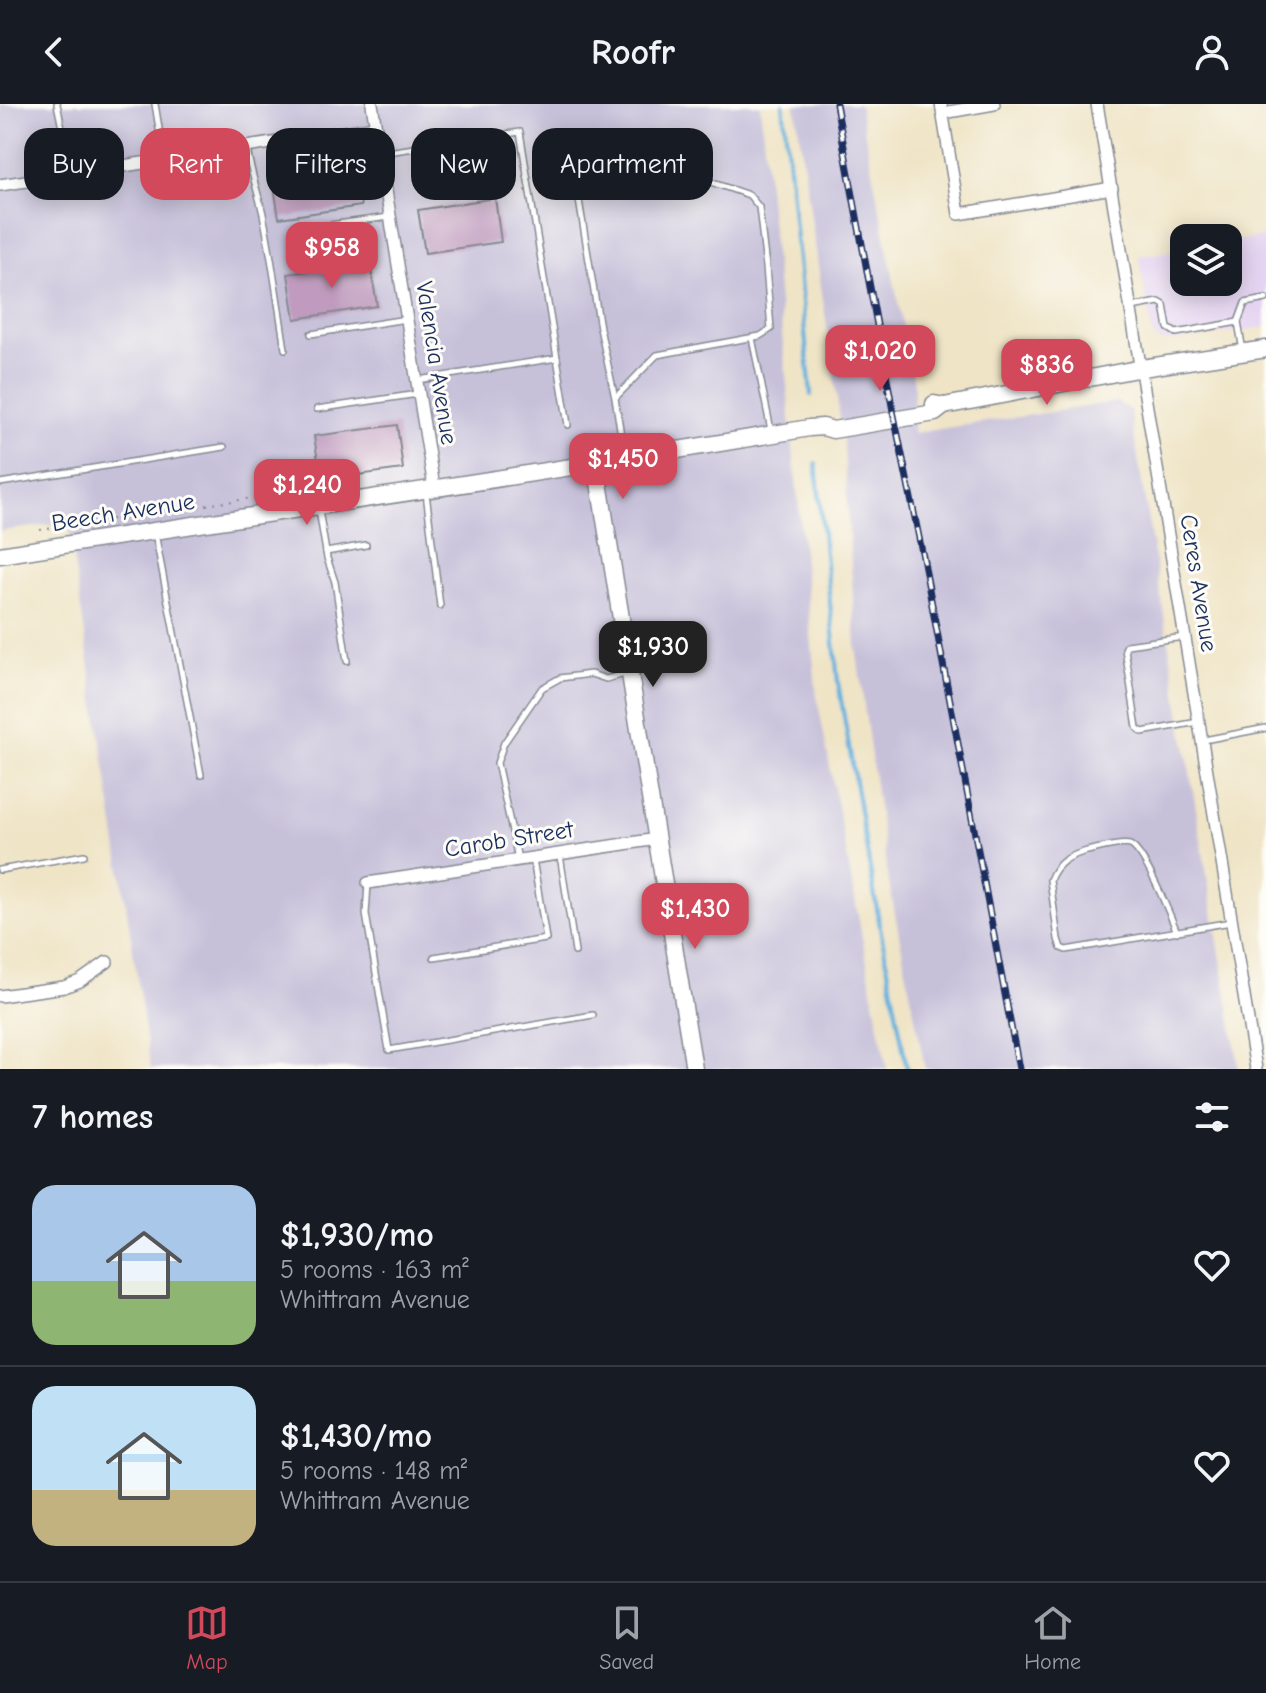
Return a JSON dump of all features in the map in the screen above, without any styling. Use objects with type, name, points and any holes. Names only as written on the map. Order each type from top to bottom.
[{"type":"main road","name":"Beech Avenue","points":[[0,555],[596,464],[1266,349]]},
{"type":"main road","points":[[596,464],[694,1069]]},
{"type":"street","name":"Valencia Avenue","points":[[372,104],[376,127]]},
{"type":"street","points":[[994,104],[942,108],[959,214],[1112,188]]},
{"type":"street","name":"Ceres Avenue","points":[[1097,104],[1256,1069]]},
{"type":"street","points":[[250,146],[376,127]]},
{"type":"street","points":[[0,185],[24,181]]},
{"type":"street","name":"Valencia Avenue","points":[[387,200],[419,393],[430,488]]},
{"type":"street","name":"Carob Street","points":[[368,883],[657,839]]},
{"type":"street","points":[[0,996],[64,987],[80,981],[107,962]]},
{"type":"lane","points":[[57,104],[62,128]]},
{"type":"lane","points":[[155,104],[159,128]]},
{"type":"lane","points":[[395,151],[520,132],[568,425]]},
{"type":"lane","points":[[615,398],[657,355],[766,334],[771,329],[759,207],[749,195],[666,163],[604,171],[583,180],[578,194],[625,459]]},
{"type":"lane","points":[[250,164],[268,241],[285,349]]},
{"type":"lane","points":[[300,229],[390,217]]},
{"type":"lane","points":[[1243,353],[1238,322],[1245,303],[1266,299]]},
{"type":"lane","points":[[1132,307],[1159,302],[1164,305],[1168,328],[1176,333],[1238,322]]},
{"type":"lane","points":[[311,334],[407,319]]},
{"type":"lane","points":[[752,337],[772,434]]},
{"type":"lane","points":[[417,380],[557,358]]},
{"type":"lane","points":[[317,409],[419,393]]},
{"type":"lane","points":[[0,483],[224,447]]},
{"type":"lane","points":[[430,488],[440,606]]},
{"type":"lane","points":[[318,505],[335,582],[347,661]]},
{"type":"lane","points":[[155,532],[201,775]]},
{"type":"lane","points":[[326,552],[366,545]]},
{"type":"lane","points":[[1185,636],[1127,645],[1125,649],[1137,728],[1142,732],[1199,722]]},
{"type":"lane","points":[[518,860],[497,763],[504,743],[542,688],[560,678],[591,674],[606,679],[630,673]]},
{"type":"lane","points":[[1202,740],[1266,728]]},
{"type":"lane","points":[[1177,932],[1145,863],[1137,850],[1127,844],[1070,856],[1053,871],[1050,880],[1058,939],[1061,948],[1066,950],[1177,932],[1232,922]]},
{"type":"lane","points":[[559,854],[575,952]]},
{"type":"lane","points":[[0,870],[84,855]]},
{"type":"lane","points":[[434,957],[546,939],[533,858]]},
{"type":"lane","points":[[368,883],[366,914],[389,1050],[593,1015]]},
{"type":"path","points":[[40,530],[306,490]]},
{"type":"shaded area","points":[[0,104],[760,104],[817,698],[887,1069],[151,1069],[68,523],[0,531]]},
{"type":"shaded area","points":[[795,104],[859,104],[914,383],[913,433],[1117,402],[1130,410],[1239,1069],[925,1069],[887,872],[856,647],[844,447]]},
{"type":"shaded area","points":[[1266,236],[1266,327],[1166,342],[1155,338],[1139,256],[1170,251],[1170,296],[1242,296],[1242,240]]},
{"type":"building","points":[[276,200],[360,200],[361,206],[279,218]]},
{"type":"building","points":[[495,200],[501,242],[425,253],[418,210]]},
{"type":"building","points":[[370,262],[377,306],[295,319],[288,274]]},
{"type":"building","points":[[397,425],[403,469],[321,480],[314,436]]},
{"type":"waterway","points":[[783,104],[811,395]]},
{"type":"waterway","points":[[816,464],[838,682],[907,1069]]},
{"type":"railway","points":[[836,104],[1019,1069]]}]
